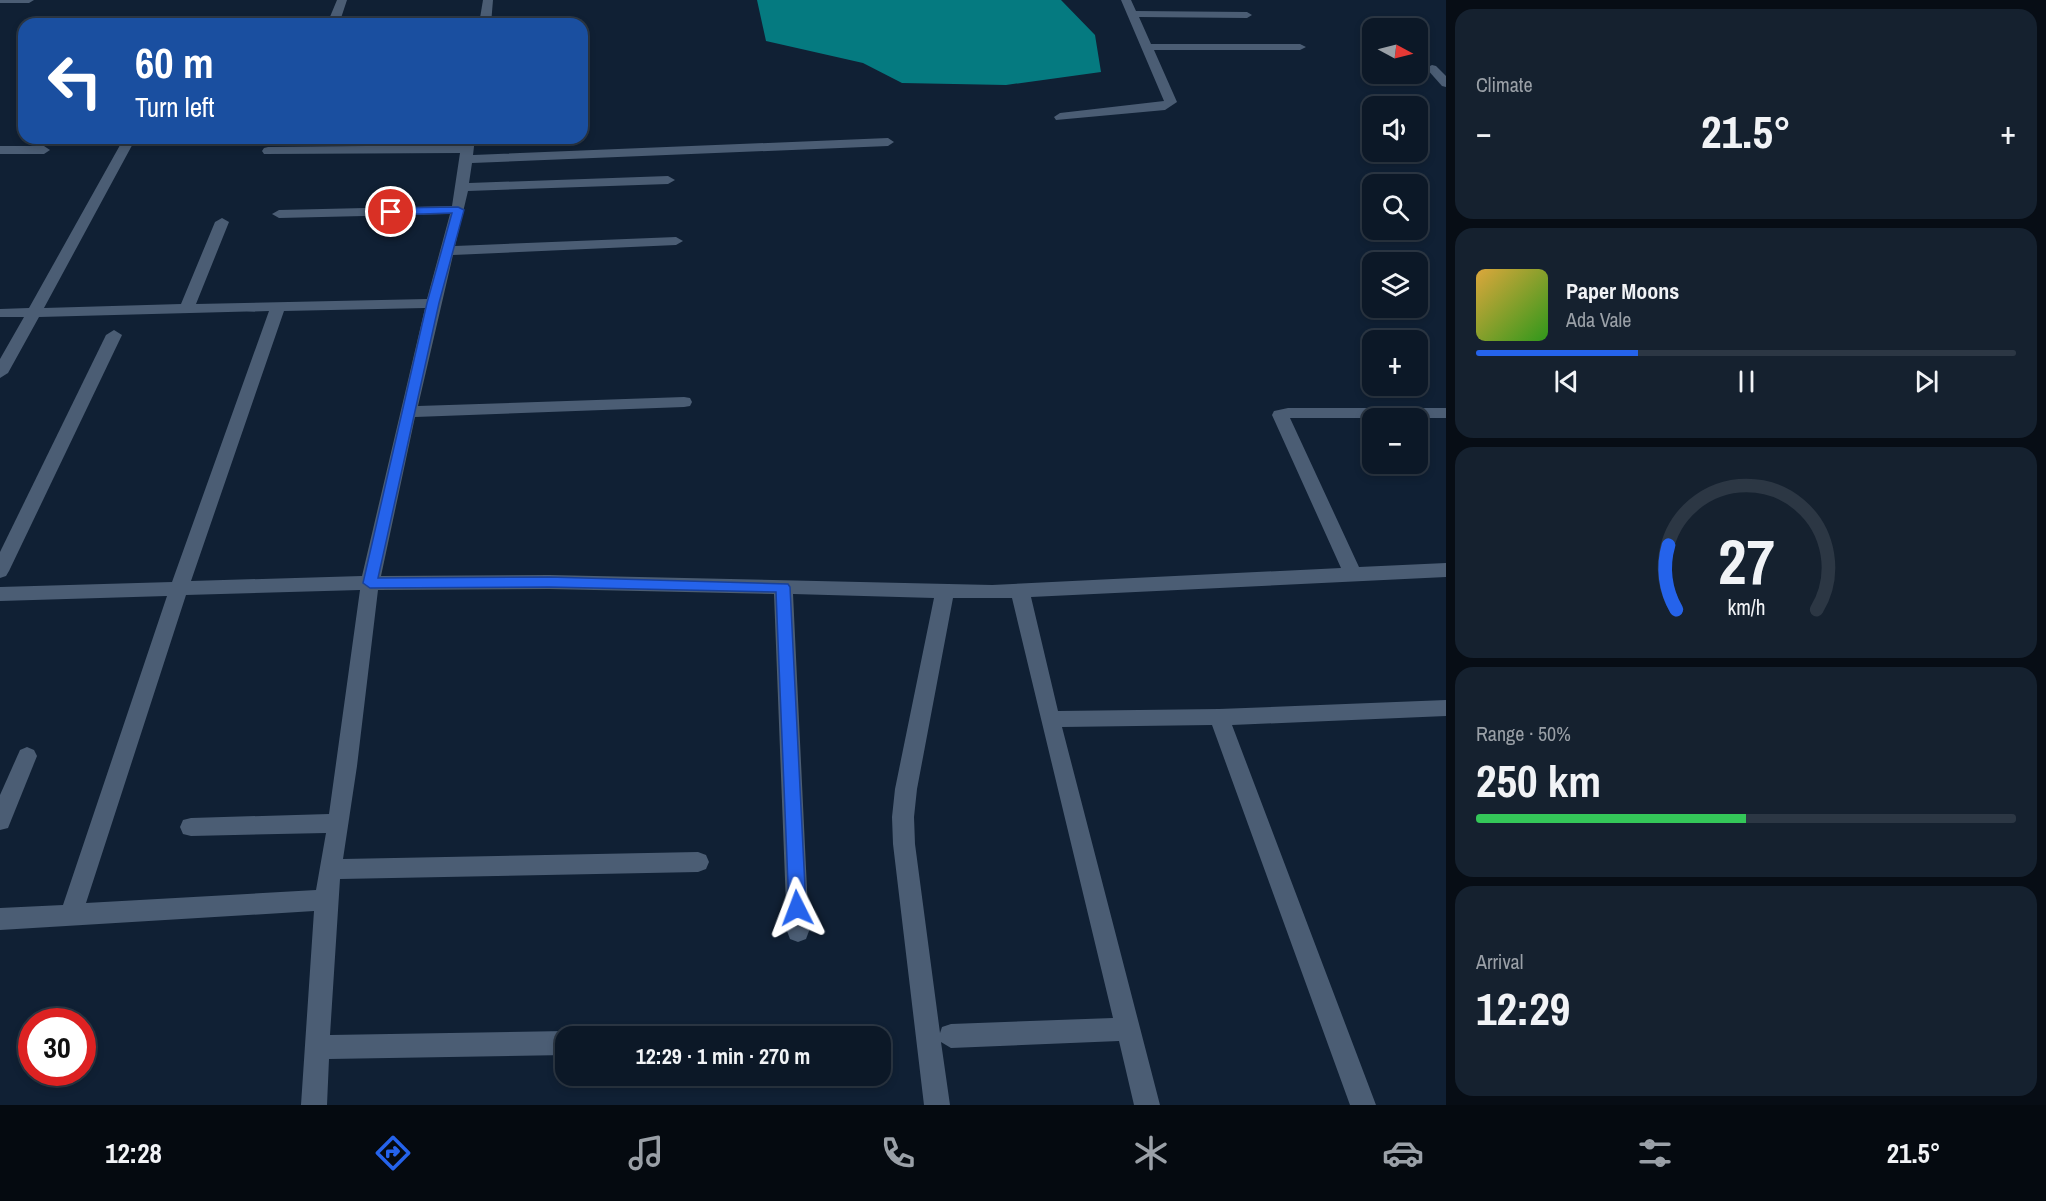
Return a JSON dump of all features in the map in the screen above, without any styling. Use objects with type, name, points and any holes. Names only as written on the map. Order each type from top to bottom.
[{"type":"street","points":[[0,0],[29,0]]},
{"type":"street","points":[[335,18],[342,0]]},
{"type":"street","points":[[486,18],[488,0]]},
{"type":"street","points":[[1060,117],[1165,105],[1171,102],[1126,0]]},
{"type":"street","points":[[1132,14],[1247,15]]},
{"type":"street","points":[[1146,46],[1300,47]]},
{"type":"street","points":[[1432,68],[1446,83]]},
{"type":"street","points":[[268,151],[888,142]]},
{"type":"street","points":[[0,373],[127,144]]},
{"type":"street","points":[[314,1105],[326,900],[370,583],[433,303],[458,210],[468,148]]},
{"type":"street","points":[[0,150],[44,150]]},
{"type":"street","points":[[462,188],[668,180]]},
{"type":"street","points":[[279,214],[458,210]]},
{"type":"street","points":[[187,309],[222,222]]},
{"type":"street","points":[[447,251],[676,241]]},
{"type":"street","points":[[0,314],[433,303]]},
{"type":"street","points":[[70,915],[179,589],[278,306]]},
{"type":"street","points":[[0,571],[114,336]]},
{"type":"street","points":[[408,412],[684,402]]},
{"type":"street","points":[[1353,575],[1280,415],[1288,413],[1446,413]]},
{"type":"street","points":[[0,594],[370,583],[549,582],[1020,591],[1446,570]]},
{"type":"street","points":[[783,587],[798,931]]},
{"type":"street","points":[[937,1105],[904,844],[903,817],[906,789],[945,591]]},
{"type":"street","points":[[1020,591],[1147,1105]]},
{"type":"street","points":[[1050,719],[1219,717],[1446,708]]},
{"type":"street","points":[[1219,717],[1363,1105]]},
{"type":"street","points":[[0,822],[27,756]]},
{"type":"street","points":[[191,827],[338,823]]},
{"type":"street","points":[[332,869],[698,862]]},
{"type":"street","points":[[0,919],[326,900]]},
{"type":"street","points":[[951,1036],[1128,1029]]},
{"type":"street","points":[[317,1047],[555,1042]]},
{"type":"shaded area","points":[[757,0],[1061,0],[1095,35],[1101,72],[1006,85],[902,83],[863,63],[766,41]]},
{"type":"route","points":[[391,212],[458,210],[433,303],[370,583],[549,582],[783,587],[797,908]]}]
